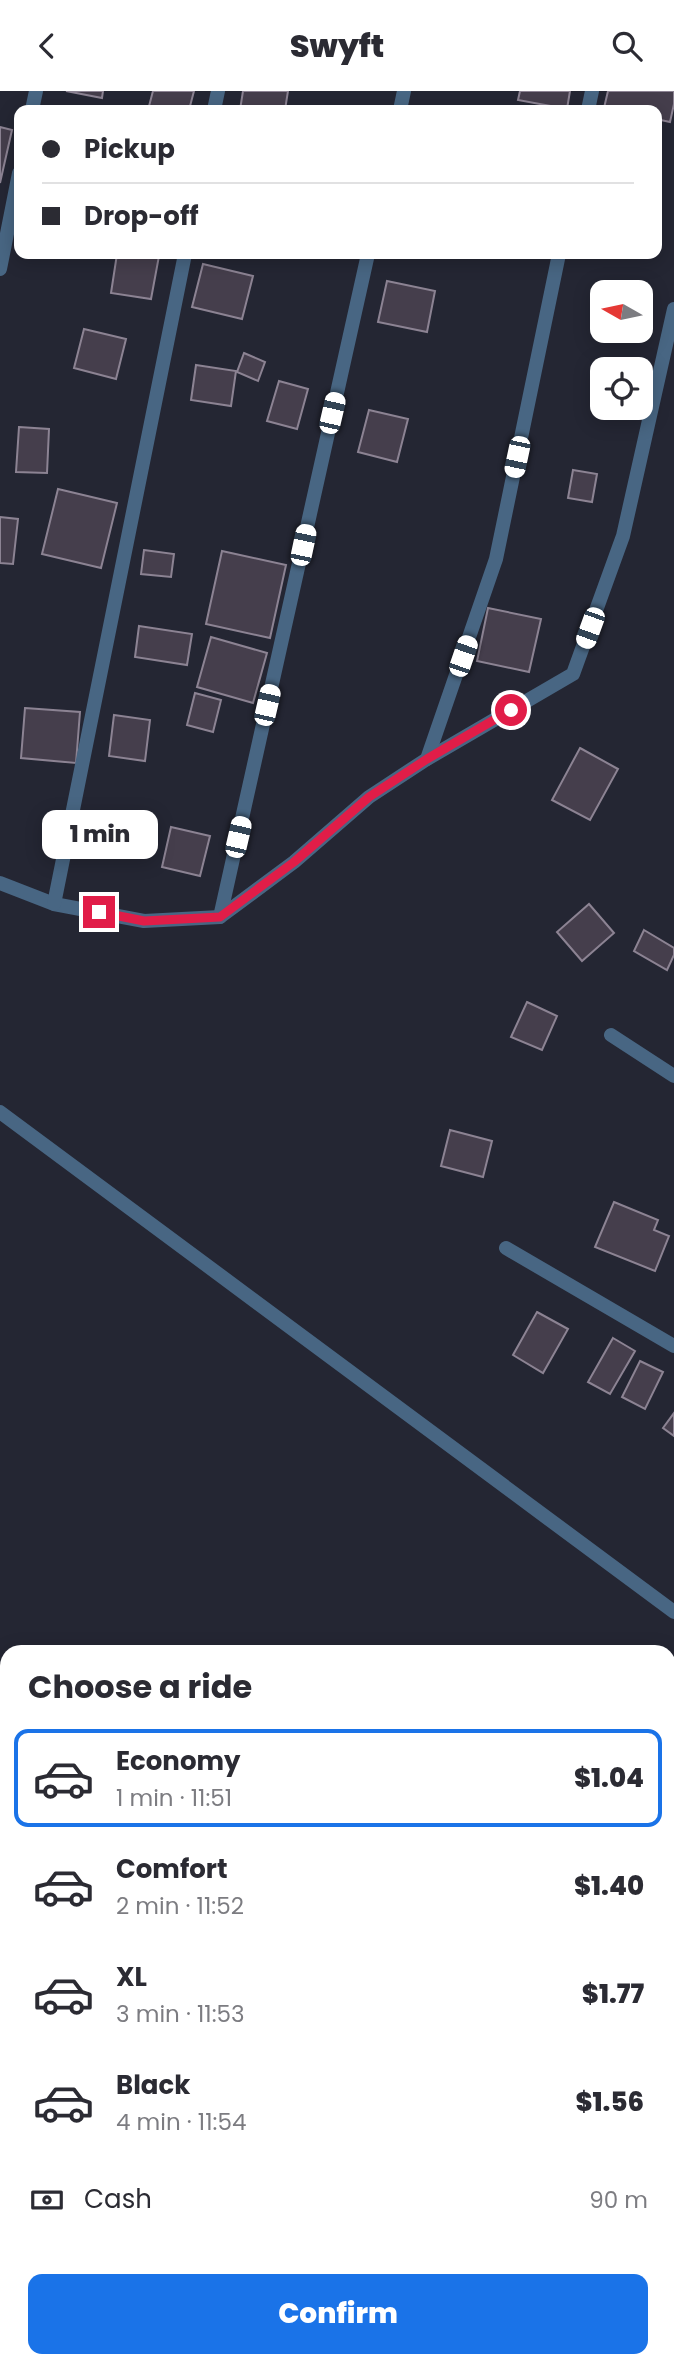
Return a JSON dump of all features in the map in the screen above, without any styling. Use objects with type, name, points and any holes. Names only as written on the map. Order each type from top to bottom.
[{"type":"lane","points":[[0,269],[14,198]]},
{"type":"lane","points":[[54,904],[184,259]]},
{"type":"lane","points":[[220,917],[367,259]]},
{"type":"lane","points":[[427,759],[496,559],[558,259]]},
{"type":"lane","points":[[0,883],[54,904],[144,921],[220,917],[294,862],[369,797],[427,759],[573,674],[623,536],[674,309]]},
{"type":"lane","points":[[611,1035],[674,1076]]},
{"type":"lane","points":[[0,1112],[674,1612]]},
{"type":"lane","points":[[506,1248],[674,1346]]},
{"type":"building","points":[[66,91],[103,91],[102,98]]},
{"type":"building","points":[[153,91],[194,91],[190,105],[149,105]]},
{"type":"building","points":[[243,91],[288,91],[286,105],[241,105]]},
{"type":"building","points":[[520,91],[570,91],[568,105],[545,105],[518,100]]},
{"type":"building","points":[[608,91],[674,91],[670,122],[662,120],[662,105],[605,105]]},
{"type":"building","points":[[0,127],[12,130],[0,183]]},
{"type":"building","points":[[116,259],[158,259],[151,299],[111,293]]},
{"type":"building","points":[[203,264],[253,276],[242,319],[192,307]]},
{"type":"building","points":[[387,281],[435,291],[427,332],[378,322]]},
{"type":"building","points":[[84,329],[126,339],[116,379],[74,368]]},
{"type":"building","points":[[244,353],[265,362],[258,381],[237,372]]},
{"type":"building","points":[[196,365],[236,371],[231,406],[191,400]]},
{"type":"building","points":[[279,381],[308,389],[297,429],[267,421]]},
{"type":"building","points":[[369,410],[408,419],[397,462],[358,452]]},
{"type":"building","points":[[19,427],[49,429],[47,473],[16,472]]},
{"type":"building","points":[[573,470],[597,474],[592,502],[568,498]]},
{"type":"building","points":[[58,489],[117,503],[101,568],[42,554]]},
{"type":"building","points":[[0,517],[18,519],[13,564],[0,563]]},
{"type":"building","points":[[144,550],[174,554],[171,577],[141,574]]},
{"type":"building","points":[[222,551],[286,565],[270,638],[206,624]]},
{"type":"building","points":[[488,608],[541,619],[529,672],[477,661]]},
{"type":"building","points":[[139,626],[192,634],[187,665],[135,657]]},
{"type":"building","points":[[211,637],[267,653],[253,703],[197,687]]},
{"type":"building","points":[[195,693],[221,700],[213,732],[187,725]]},
{"type":"building","points":[[25,708],[80,712],[76,763],[21,758]]},
{"type":"building","points":[[114,715],[150,720],[145,761],[109,756]]},
{"type":"building","points":[[580,748],[618,769],[590,820],[552,800]]},
{"type":"building","points":[[171,827],[210,836],[200,876],[162,867]]},
{"type":"building","points":[[589,904],[614,933],[582,961],[557,932]]},
{"type":"building","points":[[644,930],[674,948],[674,955],[667,970],[634,951]]},
{"type":"building","points":[[527,1002],[557,1016],[542,1050],[511,1037]]},
{"type":"building","points":[[450,1130],[492,1141],[483,1177],[441,1166]]},
{"type":"building","points":[[614,1202],[658,1220],[654,1230],[669,1236],[655,1271],[595,1247]]},
{"type":"building","points":[[537,1312],[568,1329],[543,1373],[513,1355]]},
{"type":"building","points":[[613,1338],[635,1351],[610,1394],[588,1382]]},
{"type":"building","points":[[640,1361],[663,1372],[645,1409],[622,1397]]},
{"type":"building","points":[[674,1413],[674,1436],[663,1428]]},
{"type":"route","points":[[99,912],[144,921],[220,917],[294,862],[369,797],[427,759],[511,710]]}]
